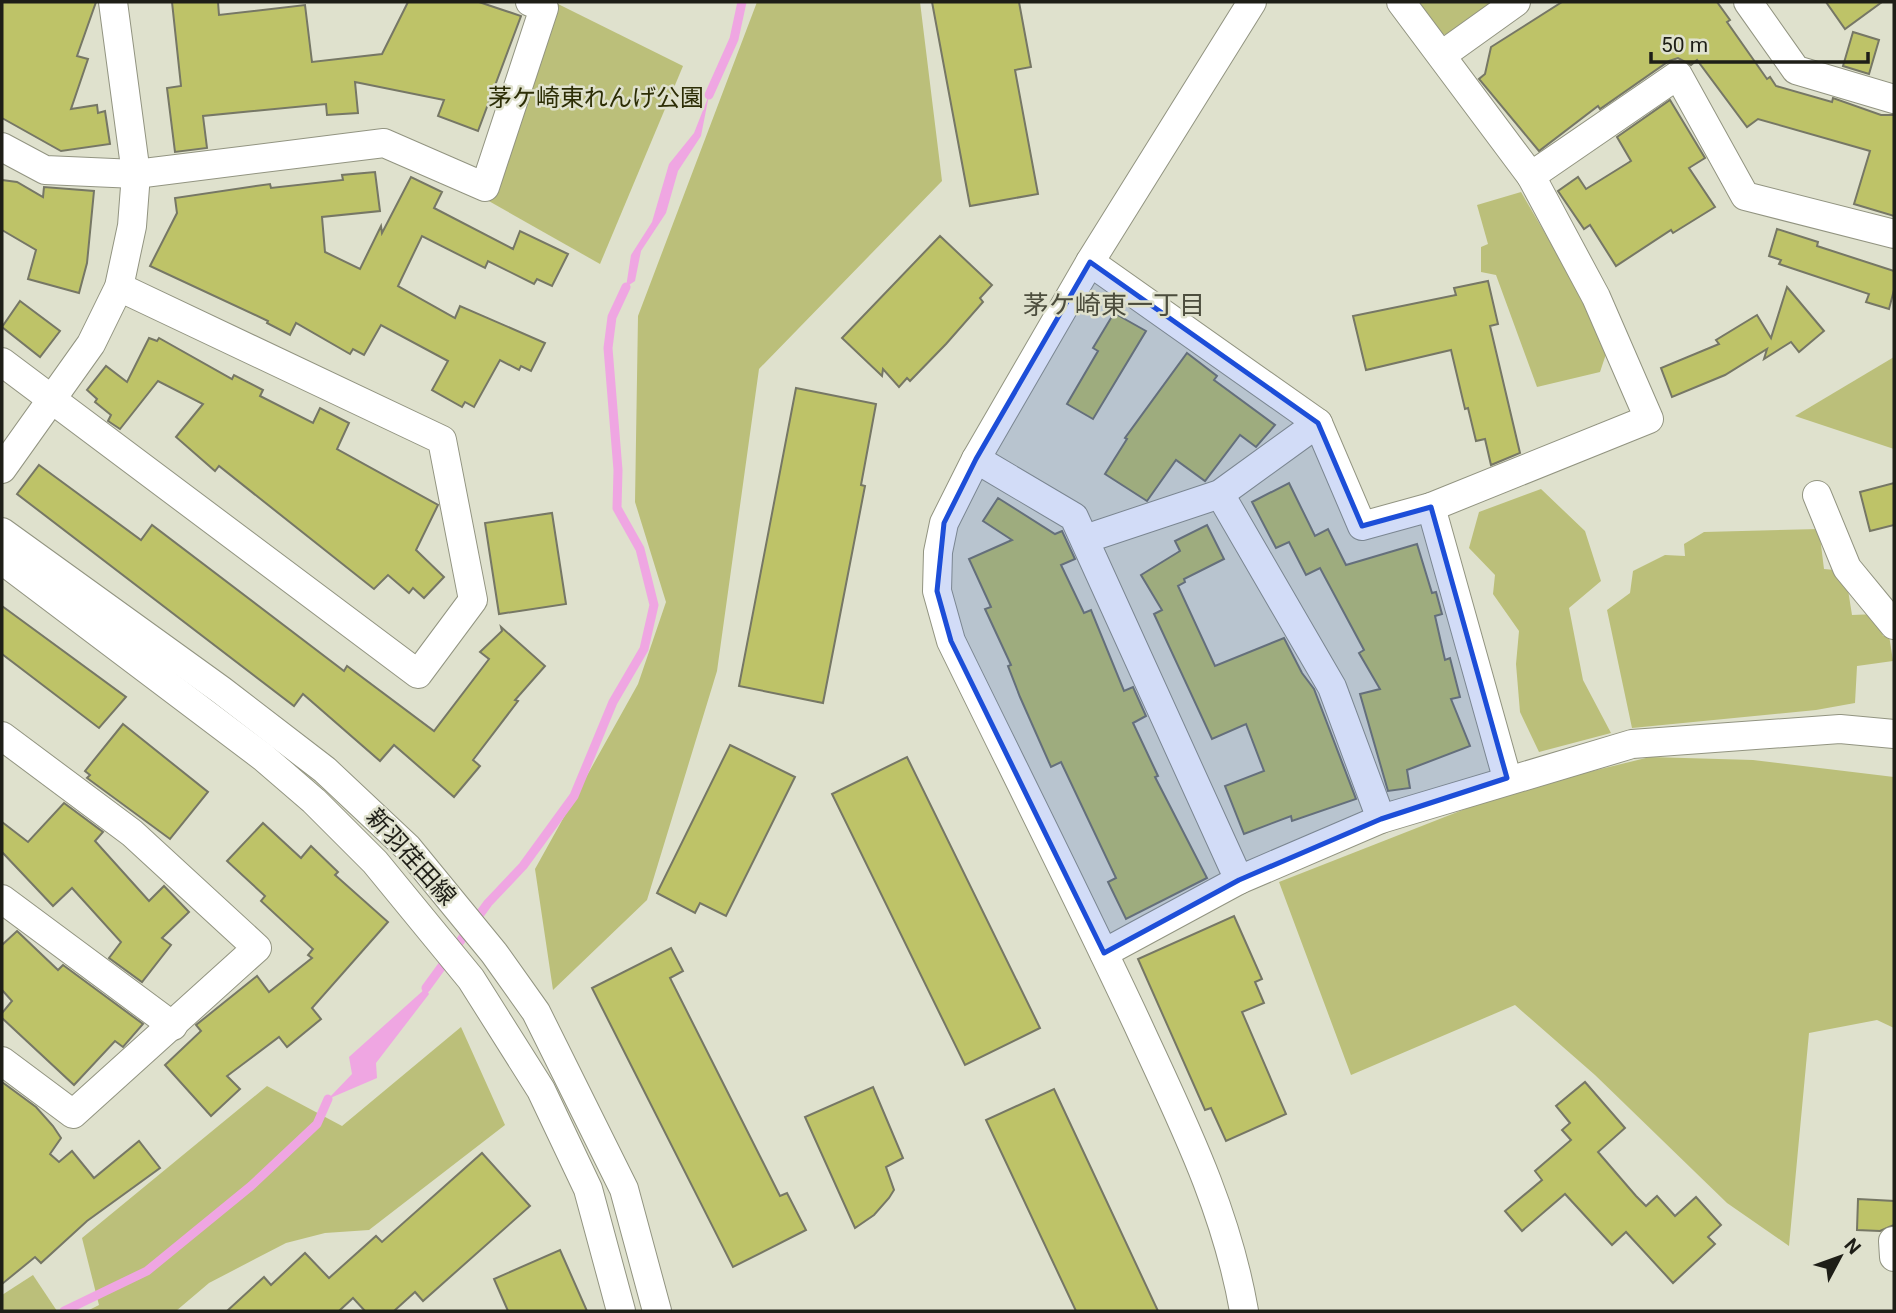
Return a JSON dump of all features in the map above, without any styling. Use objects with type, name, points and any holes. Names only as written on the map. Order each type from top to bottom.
[{"type":"street","points":[[2,469],[91,344],[118,287],[132,226],[136,174],[113,2]]},
{"type":"street","points":[[2,146],[45,170],[136,174],[384,143],[485,187],[544,8],[530,2]]},
{"type":"street","points":[[1244,1311],[1238,1277],[1207,1174],[1104,953],[951,641],[937,592],[938,552],[944,523],[976,459],[1090,262],[1252,2]]},
{"type":"street","points":[[1090,262],[1318,423],[1362,526],[1432,507],[1649,419],[1596,297],[1531,176],[1401,2]]},
{"type":"street","points":[[1442,55],[1516,2]]},
{"type":"street","points":[[1748,2],[1796,70],[1894,99]]},
{"type":"street","points":[[1531,176],[1678,75],[1745,195],[1894,234]]},
{"type":"street","points":[[2,362],[418,674],[472,600],[442,440],[118,287]]},
{"type":"street","points":[[1086,539],[1220,494],[1318,423]]},
{"type":"street","points":[[976,459],[1074,517],[1238,880]]},
{"type":"street","points":[[1220,494],[1332,687],[1381,818]]},
{"type":"street","points":[[1817,495],[1847,568],[1894,625]]},
{"type":"street","points":[[1432,507],[1507,778]]},
{"type":"street","name":"新羽荏田線","points":[[2,532],[210,682],[325,770],[408,848],[494,953],[536,1012],[624,1189],[657,1311]]},
{"type":"street","name":"新羽荏田線","points":[[2,560],[263,757],[314,801],[375,863],[471,979],[541,1090],[588,1189],[621,1311]]},
{"type":"street","points":[[1104,953],[1238,880],[1381,818],[1507,778],[1632,744],[1840,729],[1894,734]]},
{"type":"street","points":[[2,736],[132,833],[257,948],[73,1114],[2,1061]]},
{"type":"street","points":[[2,899],[173,1026]]},
{"type":"highlighted area","points":[[1090,262],[1318,423],[1362,526],[1431,507],[1507,778],[1381,819],[1239,880],[1104,953],[951,641],[937,591],[944,523],[976,459]]},
{"type":"green space","points":[[757,2],[920,2],[942,181],[759,369],[717,671],[647,900],[553,990],[535,869],[638,684],[666,602],[635,502],[638,316]]},
{"type":"green space","points":[[1414,2],[1496,2],[1449,35],[1436,34]]},
{"type":"green space","name":"茅ケ崎東れんげ公園","points":[[558,4],[683,66],[600,264],[487,200]]},
{"type":"green space","points":[[1521,192],[1588,307],[1606,354],[1600,372],[1537,387],[1496,275],[1481,272],[1481,247],[1488,244],[1477,205]]},
{"type":"green space","points":[[1894,357],[1894,449],[1795,416]]},
{"type":"green space","points":[[1541,489],[1585,531],[1601,581],[1569,608],[1583,680],[1611,733],[1539,752],[1520,712],[1516,664],[1519,631],[1493,594],[1495,575],[1469,548],[1479,512]]},
{"type":"green space","points":[[1819,529],[1824,569],[1845,571],[1852,615],[1877,614],[1883,636],[1889,635],[1893,661],[1857,666],[1855,703],[1816,710],[1632,728],[1607,610],[1630,593],[1633,571],[1665,555],[1685,556],[1684,544],[1704,532]]},
{"type":"green space","points":[[1650,757],[1753,760],[1894,777],[1894,1028],[1877,1020],[1809,1033],[1789,1246],[1727,1203],[1595,1075],[1515,1005],[1351,1075],[1279,882],[1511,791]]},
{"type":"green space","points":[[461,1027],[505,1125],[369,1230],[325,1233],[286,1243],[209,1283],[176,1311],[87,1311],[99,1305],[82,1238],[267,1086],[342,1126]]},
{"type":"green space","points":[[33,1275],[57,1311],[2,1311],[2,1295]]},
{"type":"shaded area","points":[[709,95],[701,136],[678,171],[666,213],[641,251],[635,281],[626,287],[631,255],[652,222],[669,164],[694,133]]},
{"type":"shaded area","points":[[426,988],[429,994],[376,1063],[377,1078],[328,1099],[352,1074],[349,1057]]},
{"type":"building","points":[[2,2],[96,2],[77,56],[88,59],[71,109],[97,105],[98,113],[105,111],[110,144],[61,151],[2,118]]},
{"type":"building","points":[[172,2],[218,2],[219,15],[305,5],[312,62],[382,54],[408,2],[479,2],[521,16],[478,131],[438,116],[444,100],[355,82],[358,113],[327,115],[326,104],[203,116],[207,148],[175,152],[167,88],[181,86]]},
{"type":"building","points":[[932,2],[1019,2],[1031,67],[1015,70],[1038,194],[970,206]]},
{"type":"building","points":[[1562,2],[1717,2],[1730,20],[1727,22],[1767,79],[1770,77],[1776,86],[1832,102],[1833,98],[1881,115],[1894,115],[1894,216],[1854,204],[1870,151],[1758,119],[1747,127],[1697,60],[1691,65],[1678,58],[1669,61],[1600,109],[1598,106],[1539,151],[1479,79],[1485,74],[1491,47]]},
{"type":"building","points":[[1826,2],[1882,2],[1845,29]]},
{"type":"building","points":[[1853,32],[1879,40],[1869,74],[1843,66]]},
{"type":"building","points":[[1670,100],[1705,158],[1689,168],[1715,207],[1673,233],[1671,230],[1616,266],[1590,225],[1584,229],[1558,191],[1578,177],[1586,189],[1631,161],[1617,137]]},
{"type":"building","points":[[375,172],[380,211],[322,217],[325,252],[360,269],[381,226],[382,233],[411,177],[442,192],[434,208],[513,249],[520,231],[568,254],[552,286],[537,279],[534,284],[488,261],[485,268],[422,236],[398,286],[455,318],[460,306],[545,343],[531,371],[521,366],[519,370],[500,360],[474,407],[465,402],[462,407],[432,390],[448,361],[381,325],[364,355],[353,349],[350,354],[296,323],[290,335],[267,323],[268,321],[150,266],[177,213],[175,198],[270,184],[271,188],[343,180],[342,175]]},
{"type":"building","points":[[2,180],[17,182],[43,197],[44,187],[94,191],[87,263],[79,293],[28,279],[36,250],[2,230]]},
{"type":"building","points":[[1777,229],[1818,242],[1817,246],[1894,271],[1894,290],[1889,309],[1866,302],[1869,294],[1779,264],[1781,260],[1769,256]]},
{"type":"building","points":[[940,236],[992,285],[980,298],[983,302],[946,344],[910,381],[907,378],[899,387],[883,369],[882,376],[842,338]]},
{"type":"building","points":[[1488,281],[1498,324],[1490,326],[1520,453],[1491,465],[1485,439],[1476,441],[1468,408],[1465,409],[1451,350],[1366,370],[1353,316],[1456,295],[1454,288]]},
{"type":"building","points":[[1787,287],[1824,331],[1799,352],[1791,342],[1764,359],[1767,349],[1725,375],[1672,397],[1661,368],[1719,344],[1716,340],[1757,315],[1771,338]]},
{"type":"building","points":[[20,301],[60,331],[40,357],[2,327]]},
{"type":"building","points":[[1114,313],[1146,331],[1093,419],[1067,404],[1098,351],[1093,348]]},
{"type":"building","points":[[149,338],[157,341],[159,338],[232,379],[234,375],[263,390],[260,396],[313,423],[320,408],[349,423],[337,449],[438,505],[416,550],[444,577],[424,598],[413,588],[409,593],[388,575],[374,589],[219,466],[215,471],[176,437],[203,404],[158,381],[120,429],[108,421],[111,415],[95,402],[97,399],[87,390],[106,366],[127,382]]},
{"type":"building","points":[[1187,353],[1217,376],[1214,380],[1275,425],[1256,447],[1240,435],[1205,481],[1176,460],[1147,501],[1105,474],[1127,439],[1125,438]]},
{"type":"building","points":[[796,388],[876,404],[861,485],[865,486],[823,703],[739,686]]},
{"type":"building","points":[[39,465],[141,540],[152,525],[344,671],[347,666],[434,731],[489,659],[480,652],[502,631],[501,627],[545,666],[515,700],[518,701],[473,760],[480,766],[454,797],[394,745],[380,761],[303,694],[294,706],[17,494]]},
{"type":"building","points":[[1289,483],[1315,536],[1328,529],[1346,565],[1417,544],[1432,593],[1436,592],[1442,614],[1435,616],[1445,660],[1450,658],[1460,697],[1451,699],[1470,746],[1407,770],[1410,788],[1388,791],[1360,694],[1380,689],[1359,653],[1364,650],[1320,568],[1306,575],[1289,542],[1276,548],[1252,502]]},
{"type":"building","points":[[1894,483],[1894,525],[1870,531],[1860,492]]},
{"type":"building","points":[[998,498],[1055,534],[1062,531],[1075,559],[1061,565],[1084,613],[1091,610],[1124,691],[1133,687],[1146,716],[1133,723],[1158,776],[1155,777],[1207,878],[1126,919],[1108,882],[1116,878],[1061,762],[1051,767],[1020,697],[1008,666],[1011,665],[985,609],[991,607],[969,559],[1012,540],[983,521]]},
{"type":"building","points":[[552,513],[566,604],[499,614],[485,523]]},
{"type":"building","points":[[1207,525],[1224,559],[1184,579],[1185,582],[1178,586],[1215,666],[1284,638],[1302,673],[1314,689],[1356,799],[1292,821],[1291,816],[1244,834],[1225,786],[1264,771],[1246,724],[1212,739],[1154,614],[1162,610],[1141,575],[1180,551],[1175,541]]},
{"type":"building","points":[[2,606],[126,697],[99,728],[2,654]]},
{"type":"building","points":[[123,724],[208,792],[170,839],[87,778],[90,775],[85,771]]},
{"type":"building","points":[[730,745],[795,777],[726,916],[700,903],[695,913],[657,893]]},
{"type":"building","points":[[907,757],[1040,1028],[965,1065],[832,794]]},
{"type":"building","points":[[64,803],[103,832],[95,841],[149,901],[164,886],[189,912],[162,938],[171,945],[142,982],[109,958],[121,942],[72,888],[53,906],[2,852],[2,822],[28,842]]},
{"type":"building","points":[[263,823],[301,858],[311,846],[338,872],[335,875],[388,922],[312,1008],[321,1019],[287,1047],[279,1037],[227,1076],[240,1089],[211,1116],[165,1065],[201,1031],[196,1025],[257,976],[269,992],[312,958],[308,955],[313,949],[261,901],[265,896],[227,861]]},
{"type":"building","points":[[1234,916],[1262,979],[1255,982],[1264,1003],[1242,1012],[1286,1114],[1226,1141],[1211,1108],[1205,1110],[1138,959]]},
{"type":"building","points":[[17,931],[58,970],[63,965],[143,1024],[123,1047],[115,1041],[74,1085],[2,1018],[2,1013],[12,1001],[2,990],[2,945]]},
{"type":"building","points":[[671,948],[683,971],[670,978],[780,1196],[787,1193],[806,1230],[733,1267],[592,988]]},
{"type":"building","points":[[2,1082],[36,1107],[53,1126],[61,1138],[50,1154],[59,1162],[72,1151],[94,1178],[139,1141],[160,1168],[87,1221],[41,1263],[35,1257],[2,1284]]},
{"type":"building","points":[[1585,1082],[1625,1128],[1598,1152],[1636,1196],[1646,1206],[1657,1196],[1675,1216],[1696,1197],[1721,1225],[1708,1237],[1715,1244],[1673,1283],[1626,1232],[1612,1245],[1565,1194],[1522,1231],[1505,1211],[1542,1180],[1535,1171],[1571,1140],[1562,1130],[1570,1123],[1556,1106]]},
{"type":"building","points":[[873,1087],[903,1158],[886,1167],[894,1190],[889,1198],[874,1215],[855,1228],[805,1117]]},
{"type":"building","points":[[1054,1089],[1158,1311],[1076,1311],[986,1120]]},
{"type":"building","points":[[482,1153],[530,1206],[423,1301],[415,1292],[394,1311],[365,1311],[353,1298],[339,1311],[227,1311],[264,1277],[271,1285],[305,1253],[329,1278],[376,1236],[382,1242]]},
{"type":"building","points":[[1858,1199],[1894,1201],[1894,1225],[1880,1231],[1857,1230]]},
{"type":"building","points":[[560,1250],[587,1311],[508,1311],[494,1279]]},
{"type":"waterway","points":[[709,95],[734,39],[742,2]]},
{"type":"waterway","points":[[426,988],[488,903],[523,866],[574,796],[613,702],[644,649],[654,605],[640,549],[617,508],[618,470],[608,348],[612,317],[626,287]]},
{"type":"waterway","points":[[64,1311],[147,1271],[251,1186],[317,1124],[328,1099]]},
{"type":"district","name":"茅ケ崎東一丁目","points":[[1114,305]]}]
